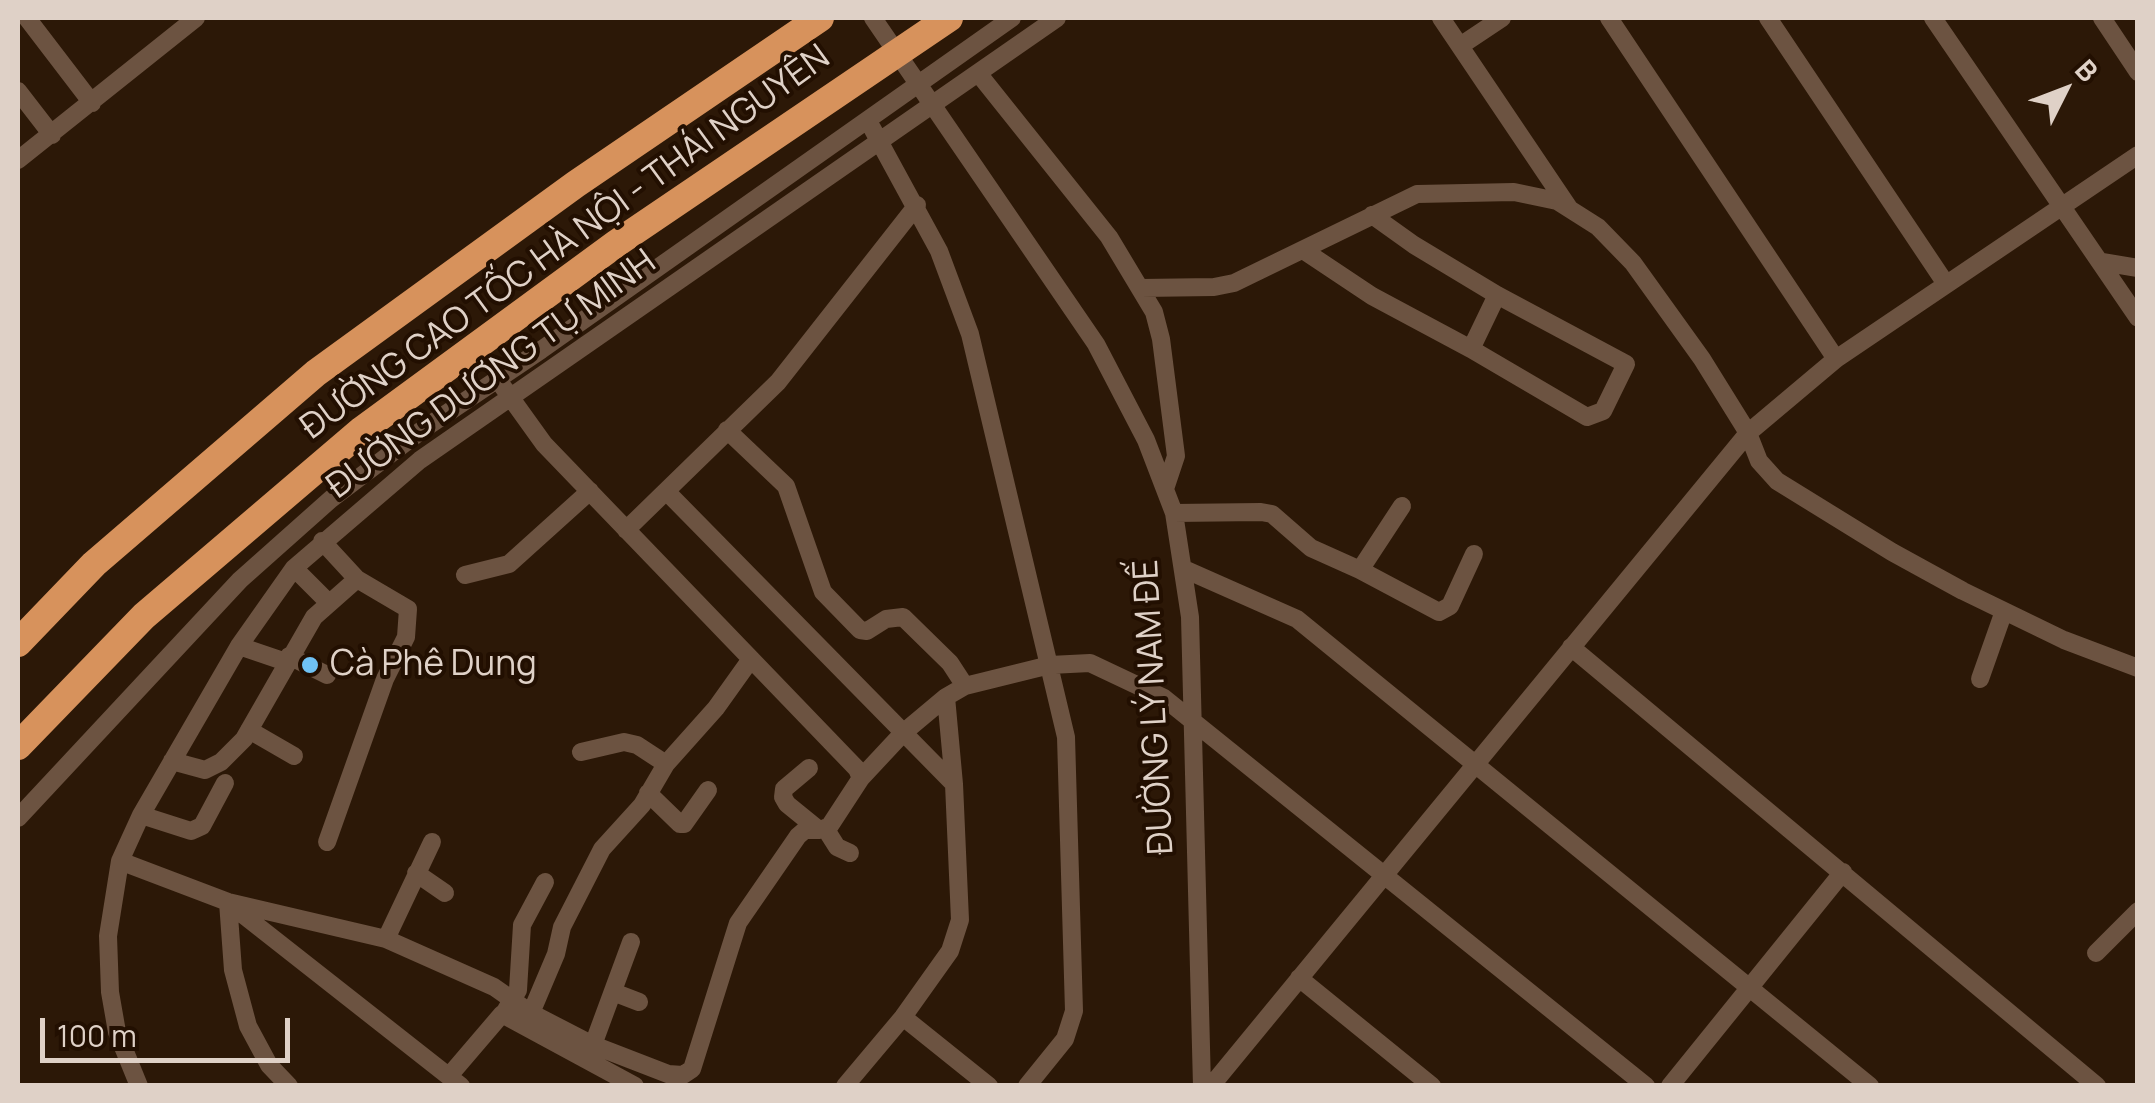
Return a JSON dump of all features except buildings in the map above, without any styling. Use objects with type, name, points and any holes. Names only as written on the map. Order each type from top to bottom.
[{"type":"highway","name":"ĐƯỜNG CAO TỐC HÀ NỘI - THÁI NGUYÊN","points":[[18,643],[94,564],[316,373],[576,184],[820,18]]},
{"type":"highway","name":"ĐƯỜNG CAO TỐC HÀ NỘI - THÁI NGUYÊN","points":[[18,746],[144,616],[362,430],[617,243],[949,18]]},
{"type":"highway","points":[[18,630],[94,564]]},
{"type":"street","points":[[27,18],[92,103]]},
{"type":"street","name":"ĐƯỜNG LÝ NAM ĐẾ","points":[[873,18],[1096,344],[1146,440],[1174,513],[1184,569],[1194,720],[1202,1086]]},
{"type":"street","name":"ĐƯỜNG DƯƠNG TỰ MINH","points":[[18,818],[240,580],[289,534],[422,430],[1012,18]]},
{"type":"street","name":"ĐƯỜNG DƯƠNG TỰ MINH","points":[[140,1086],[117,1032],[110,992],[108,936],[120,861],[141,815],[239,646],[294,568],[420,460],[878,138],[1056,18]]},
{"type":"street","points":[[1441,18],[1570,208]]},
{"type":"street","points":[[1460,46],[1502,18]]},
{"type":"street","points":[[1609,18],[1836,359]]},
{"type":"street","points":[[1768,18],[1946,284]]},
{"type":"street","points":[[1933,18],[2138,318]]},
{"type":"street","points":[[2102,18],[2138,72]]},
{"type":"street","points":[[18,160],[92,103],[186,21]]},
{"type":"street","points":[[978,74],[1108,237],[1141,288],[1159,326],[1176,456],[1164,490]]},
{"type":"street","points":[[18,90],[52,135]]},
{"type":"street","points":[[867,120],[940,251],[970,334],[1066,737],[1074,1010],[1065,1039],[1026,1086]]},
{"type":"street","points":[[1210,1086],[1748,433],[1836,359],[2138,155]]},
{"type":"street","points":[[1141,288],[1234,283],[1400,201],[1426,193],[1514,192],[1540,196],[1570,208],[1598,227],[1633,263],[1702,359],[1748,433],[1759,460],[1792,492],[1892,552],[2004,611],[2064,640],[2138,668]]},
{"type":"street","points":[[626,530],[778,382],[917,205]]},
{"type":"street","points":[[1303,250],[1372,296],[1582,414],[1593,417],[1603,411],[1626,364],[1497,295],[1414,246],[1372,215]]},
{"type":"street","points":[[2102,262],[2138,268]]},
{"type":"street","points":[[1471,349],[1497,295]]},
{"type":"street","points":[[498,380],[539,438],[857,768],[860,778]]},
{"type":"street","points":[[727,430],[786,486],[823,592],[860,630],[866,631],[886,619],[904,617],[950,663],[965,686]]},
{"type":"street","points":[[464,575],[509,564],[590,490]]},
{"type":"street","points":[[666,491],[954,784]]},
{"type":"street","points":[[1360,570],[1402,506]]},
{"type":"street","points":[[1174,513],[1272,514],[1311,548],[1438,612],[1450,606],[1474,554]]},
{"type":"street","points":[[322,541],[357,579],[408,609],[406,637],[385,679],[327,842]]},
{"type":"street","points":[[294,568],[328,602]]},
{"type":"street","points":[[1184,569],[1297,619],[1870,1086]]},
{"type":"street","points":[[172,761],[205,770],[221,762],[249,730],[314,617],[357,579]]},
{"type":"street","points":[[1980,678],[2004,611]]},
{"type":"street","points":[[239,646],[288,659],[327,676]]},
{"type":"street","points":[[1572,647],[2097,1085]]},
{"type":"street","points":[[531,1013],[556,954],[562,928],[602,850],[634,814],[666,764],[716,708],[750,659]]},
{"type":"street","points":[[507,1008],[531,1013],[593,1045],[668,1074],[683,1075],[692,1070],[738,923],[798,836],[805,830],[822,829],[860,778],[946,697],[965,686],[1050,664],[1090,664],[1164,698],[1194,720],[1646,1086]]},
{"type":"street","points":[[845,1086],[903,1017],[950,951],[960,920],[946,697]]},
{"type":"street","points":[[249,730],[294,756]]},
{"type":"street","points":[[582,752],[624,742],[637,744],[666,764]]},
{"type":"street","points":[[809,768],[784,788],[783,797],[838,847],[850,853]]},
{"type":"street","points":[[141,815],[191,831],[202,826],[225,783]]},
{"type":"street","points":[[648,793],[680,824],[688,821],[708,790]]},
{"type":"street","points":[[386,939],[432,842]]},
{"type":"street","points":[[120,861],[228,902],[386,939],[494,987],[507,1008],[634,1086]]},
{"type":"street","points":[[1670,1086],[1843,872]]},
{"type":"street","points":[[416,873],[446,892]]},
{"type":"street","points":[[228,902],[455,1081],[507,1008],[519,984],[522,925],[545,882]]},
{"type":"street","points":[[228,902],[233,970],[248,1026],[270,1065],[289,1086]]},
{"type":"street","points":[[2096,954],[2138,911]]},
{"type":"street","points":[[593,1045],[631,942]]},
{"type":"street","points":[[1299,978],[1432,1086]]},
{"type":"street","points":[[613,992],[639,1002]]},
{"type":"street","points":[[903,1017],[989,1086]]},
{"type":"place","name":"Cà Phê Dung","points":[[310,665]]}]
